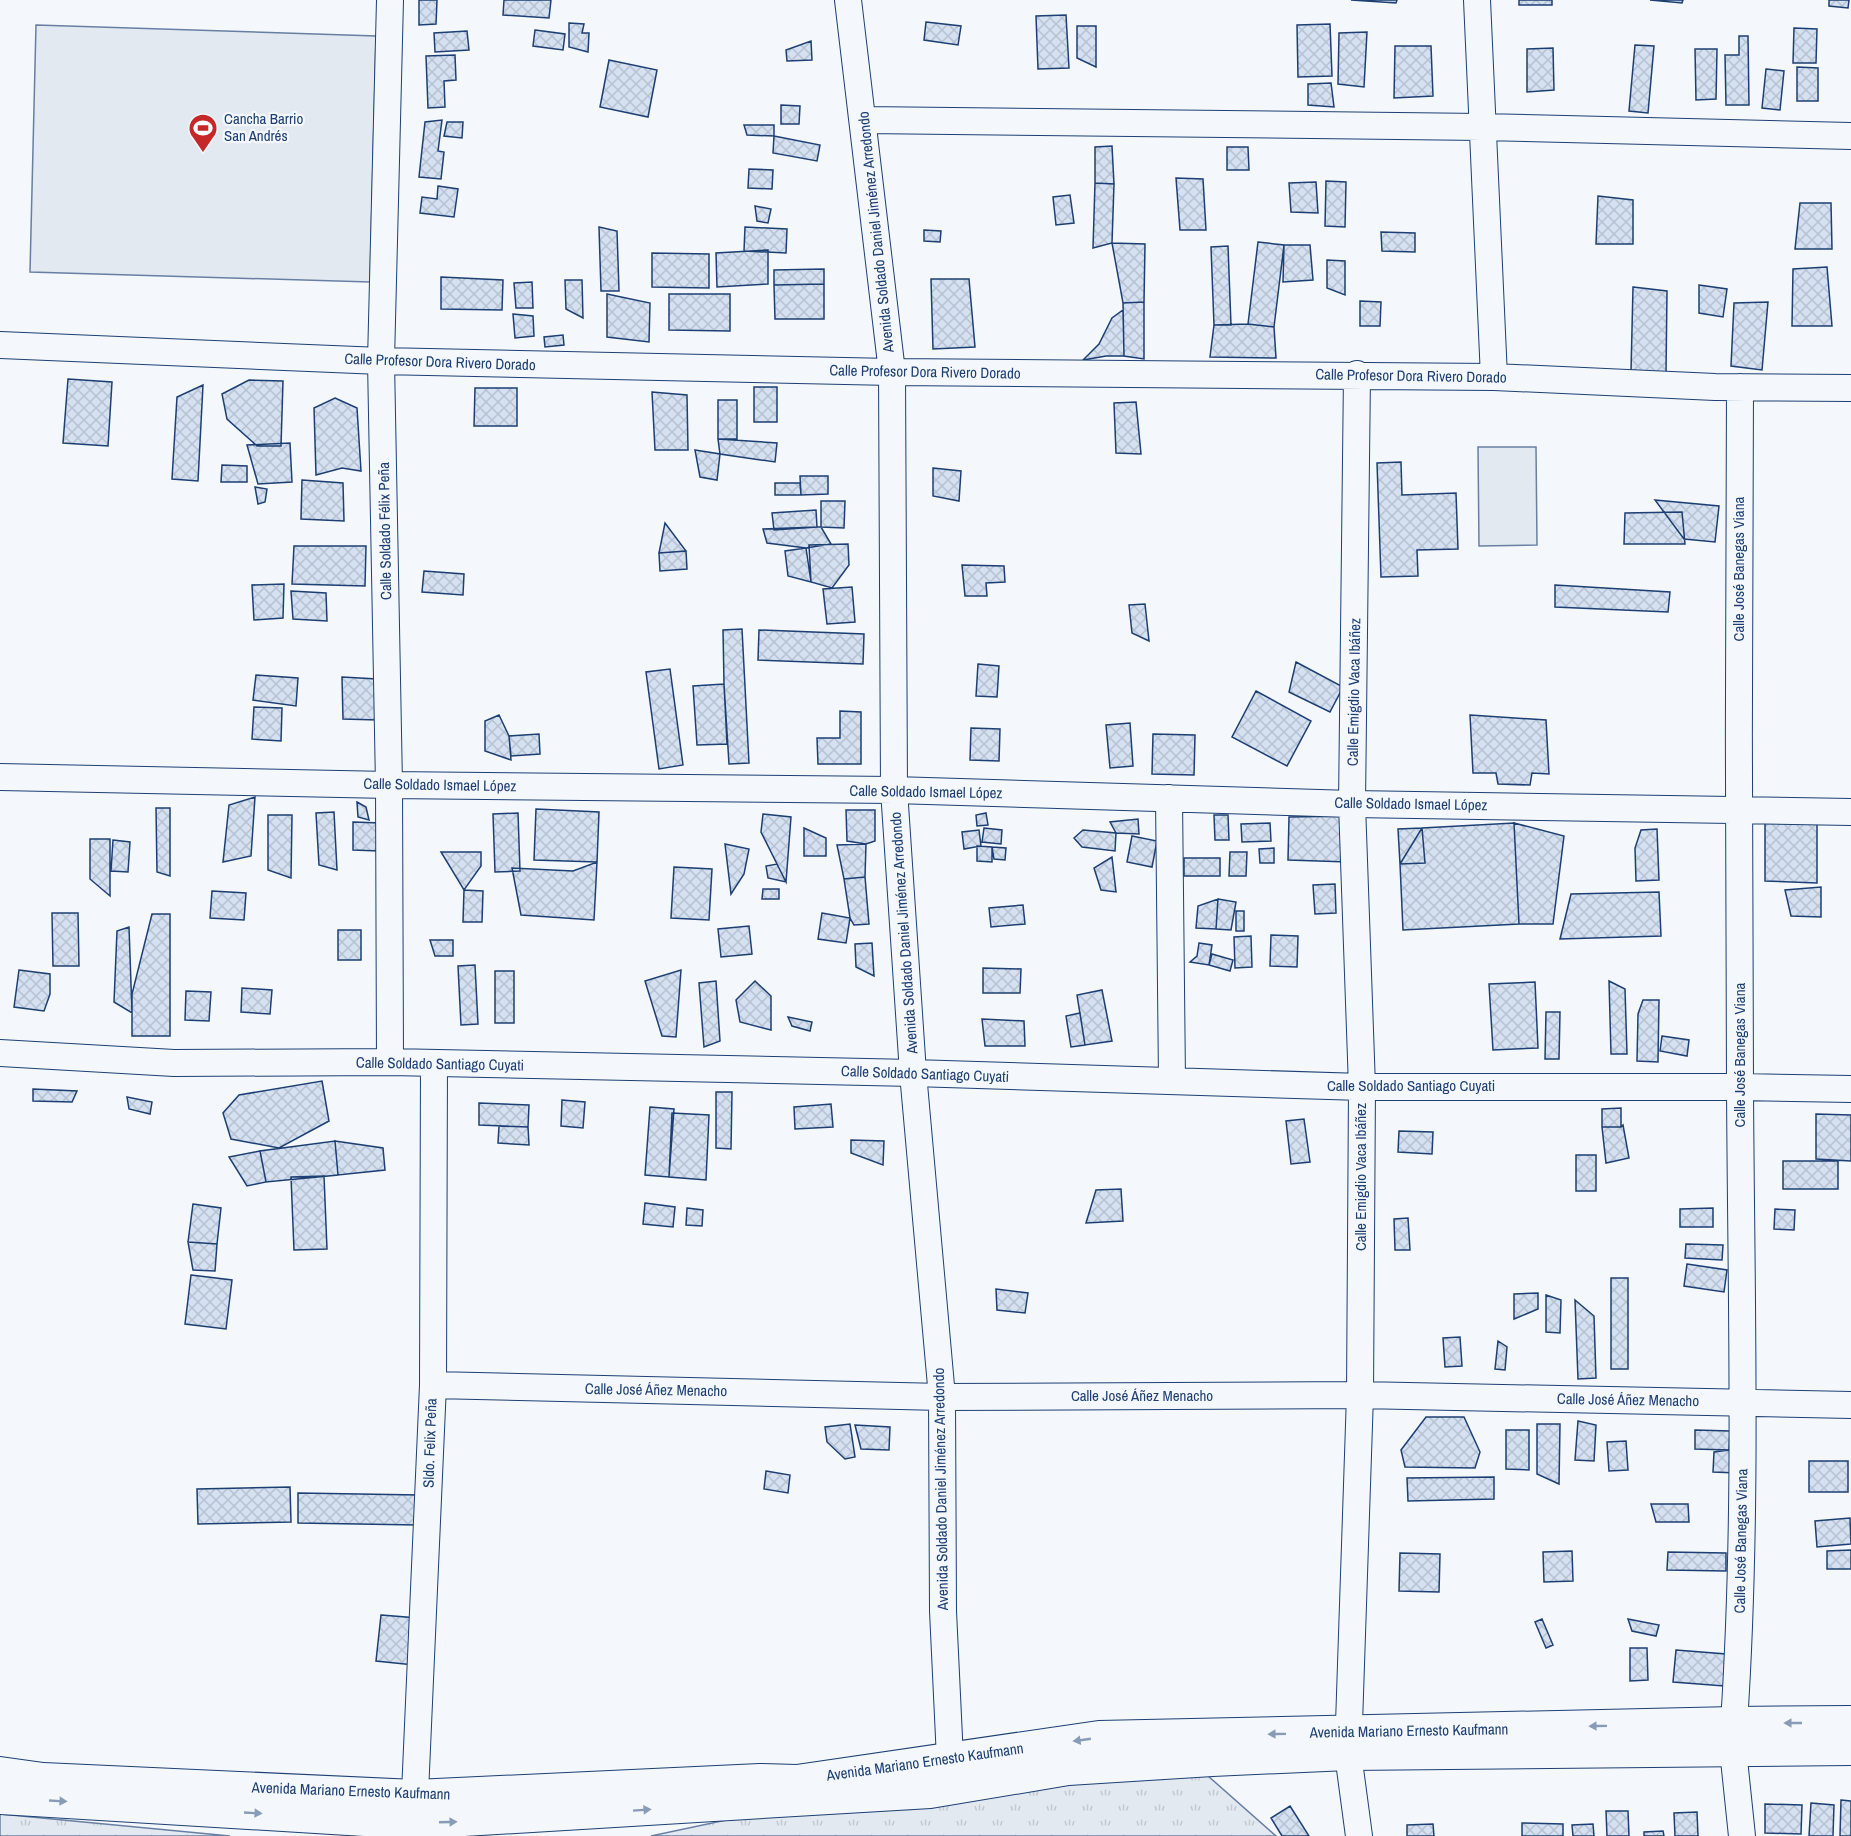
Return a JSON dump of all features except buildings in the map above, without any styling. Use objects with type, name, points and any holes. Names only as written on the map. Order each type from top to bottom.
[{"type":"main road","name":"Avenida Mariano Ernesto Kaufmann","points":[[494,1816],[760,1780],[797,1781],[1099,1737],[1349,1743],[1733,1736],[1851,1722]]},
{"type":"main road","name":"Avenida Mariano Ernesto Kaufmann","points":[[1733,1736],[1851,1749]]},
{"type":"main road","name":"Avenida Mariano Ernesto Kaufmann","points":[[0,1773],[43,1779],[494,1816],[930,1792],[1068,1770],[1212,1760],[1349,1743]]},
{"type":"main road","name":"Avenida Mariano Ernesto Kaufmann","points":[[0,1798],[415,1809]]},
{"type":"street","name":"Calle Soldado Félix Peña","points":[[390,0],[381,361],[389,785],[390,1062]]},
{"type":"street","name":"Avenida Soldado Daniel Jiménez Arredondo","points":[[848,0],[892,372],[894,790],[913,1073],[942,1397],[943,1611],[950,1758]]},
{"type":"street","points":[[1477,0],[1494,376]]},
{"type":"street","points":[[864,120],[1482,127],[1851,136]]},
{"type":"street","name":"Calle Profesor Dora Rivero Dorado","points":[[0,345],[381,361],[892,372],[1494,376],[1740,387],[1851,388]]},
{"type":"street","name":"Calle Emigdio Vaca Ibáñez","points":[[1357,374],[1352,804],[1362,1087],[1360,1395],[1349,1743],[1359,1836]]},
{"type":"street","name":"Calle José Banegas Viana","points":[[1740,387],[1738,809],[1743,1401],[1739,1653],[1733,1736],[1742,1836]]},
{"type":"street","name":"Calle Soldado Ismael López","points":[[0,777],[389,785],[894,790],[1352,804],[1851,812]]},
{"type":"street","points":[[1169,798],[1172,1081]]},
{"type":"street","name":"Calle Soldado Santiago Cuyati","points":[[0,1053],[174,1063],[390,1062],[913,1073],[1362,1087],[1851,1089]]},
{"type":"street","name":"Sldo. Felix Peña","points":[[415,1809],[433,1385],[434,1063]]},
{"type":"street","name":"Calle José Áñez Menacho","points":[[433,1385],[942,1397],[1360,1395],[1743,1401],[1851,1405]]},
{"type":"green space","name":"Cancha Barrio San Andrés","points":[[36,25],[376,36],[370,282],[30,272]]},
{"type":"green space","points":[[1478,447],[1536,447],[1537,545],[1479,546]]},
{"type":"green space","points":[[1199,1768],[1276,1836],[651,1836],[947,1773]]},
{"type":"green space","points":[[0,1814],[230,1836],[0,1836]]},
{"type":"place","name":"Cancha Barrio San Andrés","points":[[203,154]]}]
